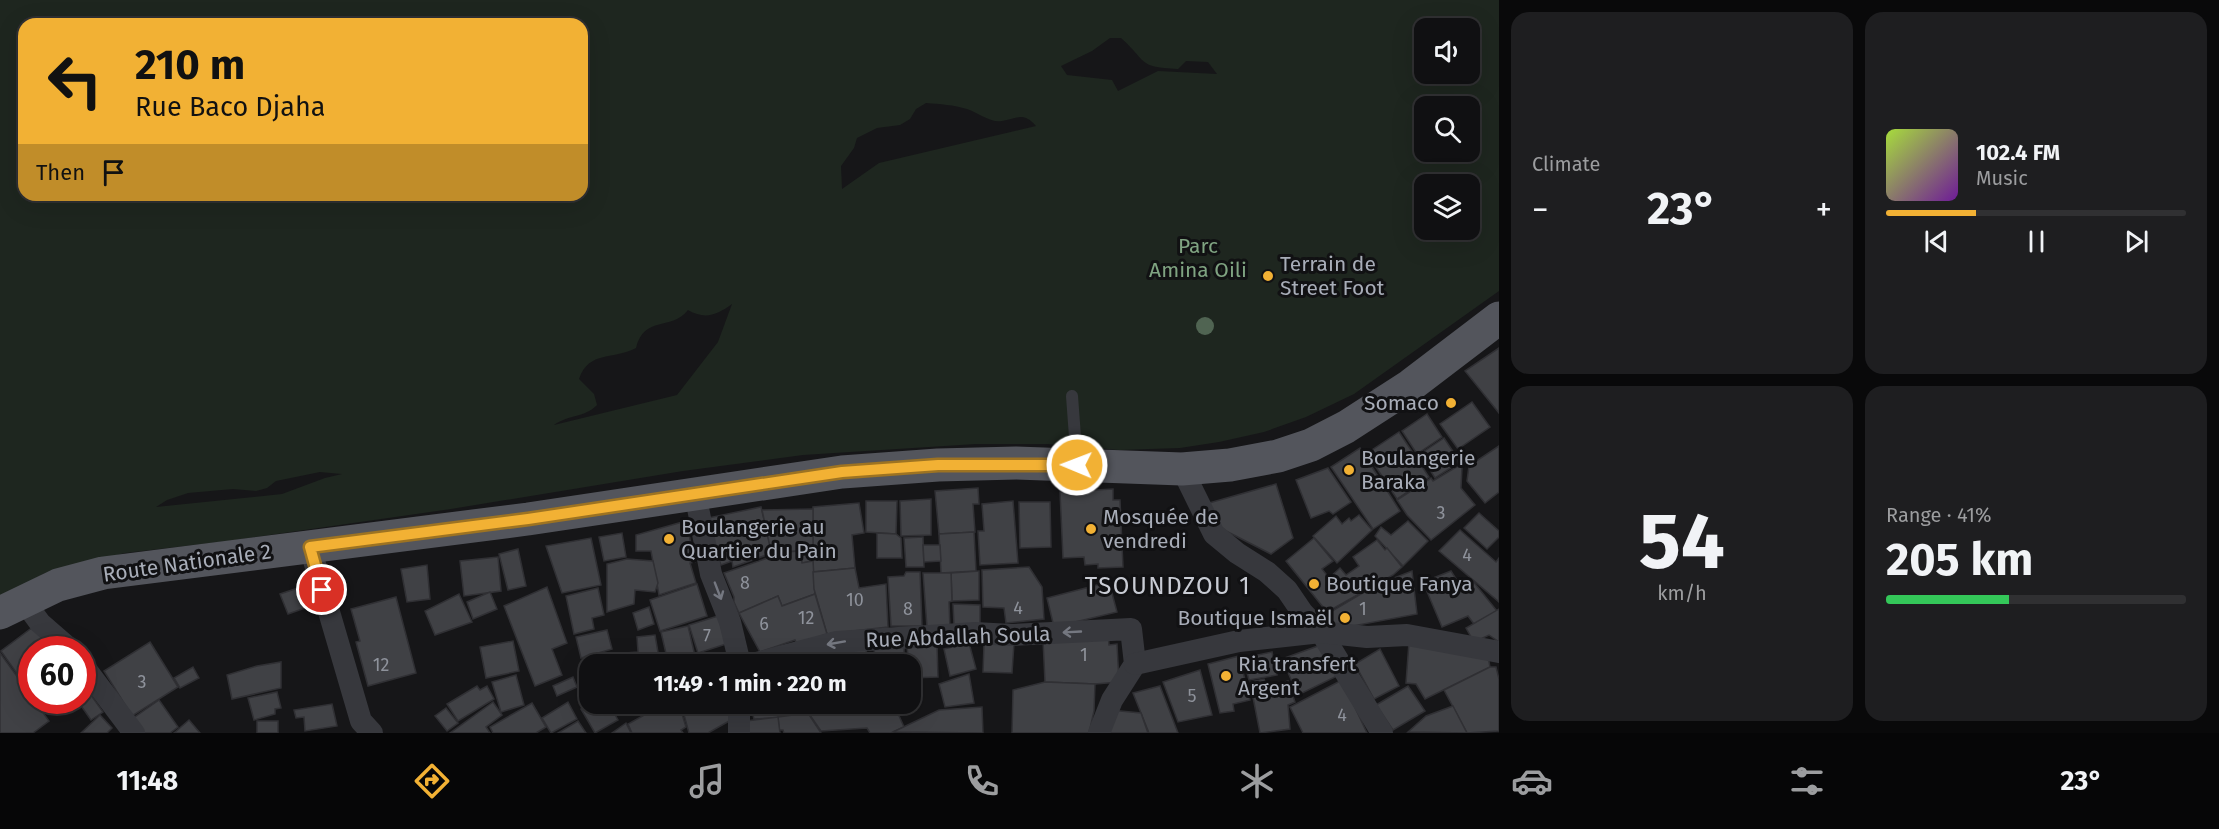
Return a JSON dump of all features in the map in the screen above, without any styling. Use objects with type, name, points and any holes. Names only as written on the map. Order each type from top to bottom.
[{"type":"main road","name":"Route Nationale 2","points":[[11,610],[58,585],[103,573],[528,519],[842,472],[938,465],[1077,465],[1182,469],[1230,465],[1268,458],[1311,446],[1346,427],[1412,385],[1499,318]]},
{"type":"street","points":[[1182,469],[1214,534],[1237,553],[1267,572],[1287,590],[1302,612],[1321,632],[1382,733]]},
{"type":"street","points":[[695,493],[711,574],[730,622],[738,654]]},
{"type":"street","points":[[310,547],[361,721],[372,733]]},
{"type":"street","points":[[11,610],[40,623],[55,636]]},
{"type":"street","name":"Rue Abdallah Soula","points":[[791,654],[837,642],[975,633],[1011,635],[1131,629],[1135,664]]},
{"type":"street","points":[[1099,733],[1112,700],[1135,664],[1239,640],[1321,632],[1367,637],[1407,635],[1499,652]]},
{"type":"street","points":[[96,683],[134,733]]},
{"type":"street","points":[[739,714],[739,733]]},
{"type":"lane","points":[[1072,396],[1077,465]]},
{"type":"green space","name":"Parc Amina Oili","points":[[0,0],[1499,0],[1499,291],[1354,394],[1306,417],[1264,432],[1180,448],[1119,450],[1047,444],[976,444],[803,455],[683,471],[451,509],[228,541],[125,553],[45,573],[0,600]],"holes":[[[1110,38],[1121,38],[1149,65],[1178,69],[1186,61],[1208,62],[1217,74],[1158,71],[1118,91],[1112,80],[1067,75],[1061,66],[1092,51]],[[926,103],[962,108],[998,121],[1023,117],[1036,126],[879,163],[842,189],[841,166],[854,148],[857,138],[877,128],[900,125],[910,119],[916,109]],[[732,304],[718,342],[677,395],[554,425],[587,412],[597,405],[594,394],[579,379],[583,370],[603,357],[636,348],[645,331],[652,327],[674,320],[688,310],[700,315],[711,315]],[[320,472],[342,474],[282,494],[156,507],[167,500],[188,493],[233,489],[256,491],[267,488],[276,481]]]},
{"type":"building","points":[[1499,348],[1499,413],[1465,371]]},
{"type":"building","points":[[1472,402],[1490,427],[1458,449],[1440,424]]},
{"type":"building","points":[[1427,414],[1442,437],[1417,454],[1402,431]]},
{"type":"building","points":[[1399,432],[1429,477],[1397,499],[1374,464],[1376,462],[1369,452]]},
{"type":"building","points":[[1444,438],[1460,462],[1435,478],[1420,454]]},
{"type":"building","points":[[1499,446],[1499,492],[1485,503],[1467,481],[1469,466]]},
{"type":"building","points":[[1360,448],[1400,511],[1373,529],[1331,467]]},
{"type":"building","points":[[1458,466],[1462,467],[1461,488],[1475,505],[1431,540],[1407,515],[1397,500],[1431,478],[1433,481]]},
{"type":"building","points":[[1328,468],[1351,502],[1333,514],[1329,511],[1311,518],[1296,480]]},
{"type":"building","points":[[1276,484],[1293,538],[1271,554],[1226,531],[1213,520],[1209,503]]},
{"type":"building","points":[[978,488],[979,504],[973,504],[975,532],[939,534],[935,491]]},
{"type":"building","name":"Mosquée de vendredi","points":[[1113,489],[1113,500],[1120,500],[1123,567],[1098,568],[1098,564],[1085,565],[1084,557],[1063,558],[1060,492]]},
{"type":"building","points":[[931,499],[931,535],[901,536],[900,501]]},
{"type":"building","points":[[866,501],[897,501],[896,534],[866,532]]},
{"type":"building","points":[[1013,501],[1018,563],[980,565],[978,531],[984,531],[982,504]]},
{"type":"building","points":[[1019,502],[1050,502],[1051,547],[1020,548]]},
{"type":"building","points":[[859,503],[864,533],[852,535],[855,568],[813,572],[813,507]]},
{"type":"building","points":[[761,507],[772,553],[733,567],[732,561],[721,565],[708,518]]},
{"type":"building","points":[[813,509],[813,561],[802,563],[800,551],[772,556],[762,510]]},
{"type":"building","points":[[1479,513],[1499,531],[1499,537],[1487,549],[1464,528]]},
{"type":"building","points":[[1359,515],[1372,530],[1337,563],[1313,536],[1336,516],[1342,524],[1349,518],[1351,521]]},
{"type":"building","points":[[686,521],[695,562],[690,563],[696,583],[659,595],[651,551],[636,551],[636,535]]},
{"type":"building","points":[[1408,521],[1428,541],[1403,566],[1375,536],[1381,527],[1391,535]]},
{"type":"building","points":[[1460,530],[1496,562],[1499,558],[1499,602],[1439,551]]},
{"type":"building","points":[[974,532],[976,571],[941,573],[939,534]]},
{"type":"building","points":[[622,533],[626,557],[604,561],[599,537]]},
{"type":"building","points":[[877,533],[896,534],[901,538],[902,558],[877,558]]},
{"type":"building","points":[[923,537],[924,567],[906,567],[904,538]]},
{"type":"building","points":[[591,538],[601,585],[562,593],[546,546]]},
{"type":"building","points":[[1314,538],[1333,561],[1322,569],[1329,578],[1340,568],[1346,575],[1359,566],[1353,557],[1377,540],[1385,550],[1387,548],[1402,567],[1393,575],[1327,612],[1286,561]]},
{"type":"building","points":[[923,545],[940,545],[941,561],[924,562]]},
{"type":"building","points":[[518,549],[526,586],[508,590],[499,554]]},
{"type":"building","points":[[800,551],[802,563],[813,561],[815,594],[782,606],[778,596],[739,613],[724,573],[785,552]]},
{"type":"building","points":[[498,557],[501,591],[464,596],[460,561]]},
{"type":"building","points":[[627,559],[653,561],[658,583],[655,592],[635,590],[634,604],[607,612],[607,564]]},
{"type":"building","points":[[427,565],[430,599],[407,602],[401,569]]},
{"type":"building","points":[[1029,567],[1042,587],[1044,619],[1006,623],[1004,608],[983,607],[982,570]]},
{"type":"building","points":[[855,568],[859,588],[886,584],[888,627],[827,634],[814,589],[813,572]]},
{"type":"building","points":[[979,571],[979,600],[952,601],[951,573]]},
{"type":"building","points":[[1412,571],[1417,614],[1337,629],[1327,614],[1376,585]]},
{"type":"building","points":[[1451,571],[1461,587],[1472,580],[1497,611],[1474,624],[1468,616],[1442,627],[1423,582]]},
{"type":"building","points":[[906,572],[920,572],[922,626],[891,626],[888,577],[904,576]]},
{"type":"building","points":[[923,573],[951,573],[950,629],[927,627]]},
{"type":"building","points":[[1109,582],[1117,612],[1054,627],[1047,598]]},
{"type":"building","points":[[697,584],[707,616],[660,631],[650,600]]},
{"type":"building","points":[[547,587],[567,643],[552,649],[562,675],[535,686],[504,606]]},
{"type":"building","points":[[298,588],[305,608],[288,614],[280,594]]},
{"type":"building","points":[[598,588],[604,615],[592,618],[594,629],[574,634],[566,596]]},
{"type":"building","points":[[490,592],[497,609],[473,619],[467,602]]},
{"type":"building","points":[[459,594],[472,622],[435,635],[425,611]]},
{"type":"building","points":[[815,594],[827,634],[797,644],[795,640],[760,652],[739,613],[778,596],[782,606]]},
{"type":"building","points":[[396,597],[416,673],[368,686],[356,642],[360,641],[351,609]]},
{"type":"building","points":[[953,604],[980,605],[980,625],[954,625]]},
{"type":"building","points":[[649,607],[654,624],[638,630],[633,613]]},
{"type":"building","points":[[1499,609],[1499,642],[1489,635],[1474,642],[1466,628]]},
{"type":"building","points":[[718,616],[726,644],[698,653],[689,625]]},
{"type":"building","points":[[688,626],[695,654],[666,654],[661,632]]},
{"type":"building","points":[[33,627],[44,636],[21,636]]},
{"type":"building","points":[[607,630],[612,649],[595,654],[580,654],[576,637]]},
{"type":"building","points":[[1108,632],[1109,645],[1117,644],[1119,682],[1095,684],[1045,682],[1043,640]]},
{"type":"building","points":[[655,635],[658,654],[626,654],[638,652],[637,637]]},
{"type":"building","points":[[18,638],[18,675],[1,651]]},
{"type":"building","points":[[513,641],[519,671],[486,678],[480,647]]},
{"type":"building","points":[[150,642],[178,687],[132,716],[104,671]]},
{"type":"building","points":[[1409,642],[1487,651],[1490,667],[1425,699],[1416,684],[1406,683]]},
{"type":"building","points":[[969,643],[976,669],[950,676],[944,649]]},
{"type":"building","points":[[1014,643],[1012,673],[983,672],[984,644]]},
{"type":"building","points":[[904,645],[904,654],[874,654],[874,646]]},
{"type":"building","points":[[937,645],[938,677],[921,678],[921,654],[908,654],[907,646]]},
{"type":"building","points":[[1318,646],[1337,676],[1298,695],[1282,659]]},
{"type":"building","points":[[865,647],[867,654],[850,654],[849,651]]},
{"type":"building","points":[[845,648],[847,654],[825,654]]},
{"type":"building","points":[[1380,649],[1399,686],[1374,699],[1355,664]]},
{"type":"building","points":[[1272,652],[1277,675],[1249,680],[1243,658]]},
{"type":"building","points":[[0,653],[18,678],[18,714],[44,714],[49,721],[33,733],[0,733]]},
{"type":"building","points":[[1239,656],[1250,700],[1233,704],[1234,711],[1220,713],[1208,664]]},
{"type":"building","points":[[281,662],[281,688],[232,699],[227,675]]},
{"type":"building","points":[[193,667],[199,678],[180,688],[174,678]]},
{"type":"building","points":[[1490,667],[1496,667],[1499,679],[1499,731],[1467,733],[1444,690]]},
{"type":"building","points":[[1200,670],[1212,715],[1178,722],[1163,682]]},
{"type":"building","points":[[969,674],[974,703],[945,707],[939,684]]},
{"type":"building","points":[[516,675],[524,705],[501,712],[492,682]]},
{"type":"building","points":[[573,677],[577,687],[557,696],[553,686]]},
{"type":"building","points":[[1264,679],[1267,688],[1288,681],[1295,702],[1288,705],[1290,729],[1260,733],[1250,682]]},
{"type":"building","points":[[1342,680],[1367,733],[1303,733],[1290,707]]},
{"type":"building","points":[[1045,682],[1095,684],[1094,711],[1089,733],[1012,733],[1013,690]]},
{"type":"building","points":[[477,686],[480,690],[487,686],[494,699],[458,721],[447,704]]},
{"type":"building","points":[[1160,686],[1178,733],[1149,733],[1133,693]]},
{"type":"building","points":[[1408,686],[1425,711],[1393,730],[1376,705]]},
{"type":"building","points":[[277,692],[281,708],[275,709],[275,714],[254,720],[248,698]]},
{"type":"building","points":[[159,700],[178,727],[170,733],[143,733],[132,719]]},
{"type":"building","points":[[96,702],[103,712],[91,720],[87,714],[96,714]]},
{"type":"building","points":[[493,702],[502,715],[486,727],[490,733],[450,733]]},
{"type":"building","points":[[568,702],[577,719],[551,733],[542,718]]},
{"type":"building","points":[[532,703],[546,727],[536,733],[493,733],[490,727]]},
{"type":"building","points":[[332,704],[337,726],[305,731],[304,717],[296,718],[294,710]]},
{"type":"building","points":[[1453,706],[1467,733],[1408,732],[1426,716]]},
{"type":"building","points":[[982,707],[983,733],[893,732],[939,710]]},
{"type":"building","points":[[446,708],[458,723],[447,731],[435,716]]},
{"type":"building","points":[[1110,710],[1141,713],[1148,733],[1107,733]]},
{"type":"building","points":[[584,714],[615,714],[618,720],[595,733]]},
{"type":"building","points":[[646,714],[682,714],[686,727],[681,730],[683,733],[632,733],[628,724]]},
{"type":"building","points":[[684,714],[730,714],[731,720],[708,733],[689,733]]},
{"type":"building","points":[[753,714],[804,714],[791,717],[754,719]]},
{"type":"building","points":[[809,714],[898,714],[904,727],[891,733],[870,733],[867,728],[821,731]]},
{"type":"building","points":[[809,714],[821,733],[784,733],[783,730],[779,730],[778,717]]},
{"type":"building","points":[[100,715],[112,728],[107,733],[81,733]]},
{"type":"building","points":[[778,717],[780,733],[747,733],[746,721]]},
{"type":"building","points":[[189,720],[200,733],[174,733]]},
{"type":"building","points":[[257,721],[278,721],[278,733],[257,733]]},
{"type":"building","points":[[578,721],[586,733],[558,733]]},
{"type":"building","points":[[626,723],[631,733],[612,733]]},
{"type":"place","name":"Terrain de Street Foot","points":[[1268,276]]},
{"type":"place","name":"Somaco","points":[[1451,403]]},
{"type":"place","name":"Boulangerie Baraka","points":[[1349,470]]},
{"type":"place","name":"Mosquée de vendredi","points":[[1091,529]]},
{"type":"place","name":"Boulangerie au Quartier du Pain","points":[[669,539]]},
{"type":"place","name":"Boutique Fanya","points":[[1314,584]]},
{"type":"place","name":"Boutique Ismaël","points":[[1345,618]]},
{"type":"place","name":"Ria transfert Argent","points":[[1226,676]]},
{"type":"district","name":"TSOUNDZOU 1","points":[[1168,586]]},
{"type":"route","points":[[322,590],[310,547],[528,519],[842,472],[938,465],[1077,465]]}]
